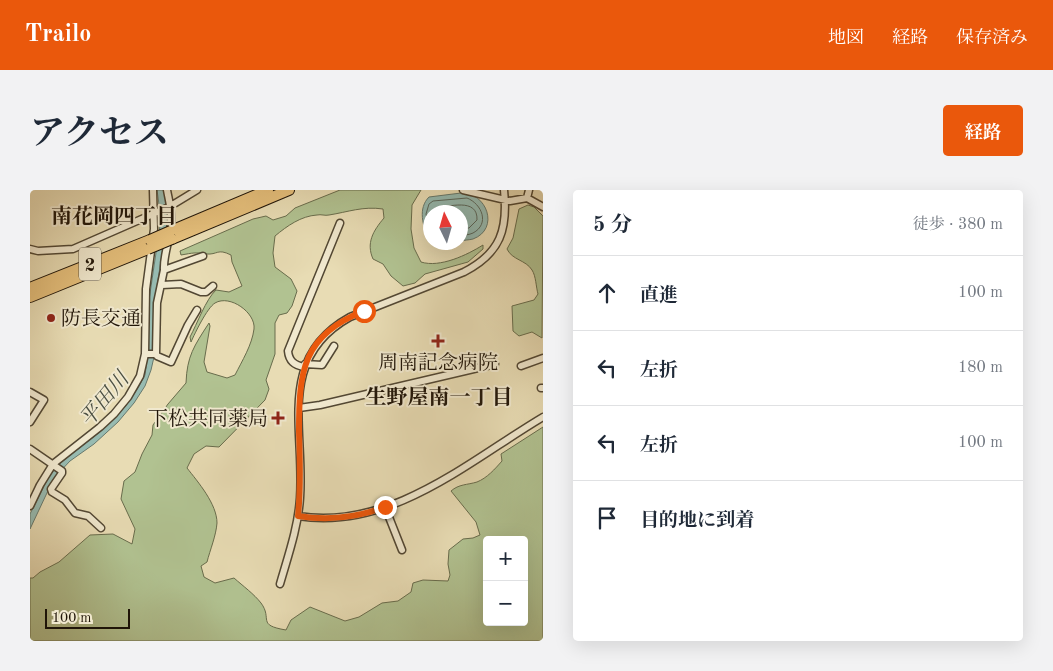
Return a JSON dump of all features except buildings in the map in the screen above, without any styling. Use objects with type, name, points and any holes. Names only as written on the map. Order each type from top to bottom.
[{"type":"highway","name":"2","points":[[173,235],[268,190]]},
{"type":"highway","name":"2","points":[[30,288],[289,190]]},
{"type":"highway","name":"2","points":[[30,297],[149,244]]},
{"type":"street","points":[[30,506],[47,473],[100,427],[123,402],[140,376],[145,354],[146,289],[156,213],[153,190]]},
{"type":"street","points":[[155,354],[157,303],[172,225],[167,190]]},
{"type":"street","points":[[30,249],[38,251],[73,249],[156,213],[197,190]]},
{"type":"street","points":[[462,190],[510,201],[527,198],[543,207]]},
{"type":"street","points":[[280,584],[298,516],[300,496],[300,383],[304,366],[312,350],[323,336],[337,324],[350,317],[464,272],[479,264],[490,253],[499,240],[504,228],[506,214],[504,190]]},
{"type":"street","points":[[527,198],[529,190]]},
{"type":"street","points":[[334,346],[322,365],[304,366],[292,363],[289,358],[288,351],[340,223]]},
{"type":"street","points":[[164,270],[203,256]]},
{"type":"street","points":[[162,284],[181,284],[201,292],[206,292],[213,286]]},
{"type":"street","points":[[145,354],[155,354],[171,362],[197,310]]},
{"type":"street","points":[[521,366],[543,358]]},
{"type":"street","points":[[299,408],[320,405],[495,364]]},
{"type":"street","points":[[30,392],[44,400],[30,422]]},
{"type":"street","points":[[298,516],[353,517],[385,507],[437,484],[543,417]]},
{"type":"street","points":[[30,449],[62,471],[51,489],[52,492],[65,500],[75,513],[88,516],[101,528]]},
{"type":"street","points":[[385,507],[402,550]]},
{"type":"green space","points":[[340,190],[421,190],[412,205],[411,229],[414,248],[421,262],[445,262],[469,253],[483,245],[483,249],[468,262],[425,274],[415,283],[403,286],[391,276],[383,264],[373,259],[371,253],[372,237],[384,218],[383,209],[362,209],[305,217],[294,222],[275,236],[273,253],[275,267],[291,279],[297,291],[292,306],[287,313],[279,315],[275,323],[275,354],[266,380],[269,389],[265,400],[219,447],[206,446],[194,454],[187,468],[206,494],[216,516],[217,523],[207,562],[201,566],[204,577],[215,583],[234,578],[261,603],[266,613],[267,621],[271,626],[286,630],[291,620],[310,607],[345,621],[359,617],[382,603],[398,601],[411,592],[413,583],[423,580],[448,581],[450,575],[448,564],[449,550],[463,539],[480,535],[476,522],[451,491],[484,478],[502,461],[501,454],[543,427],[543,641],[30,641],[30,578],[59,562],[90,535],[113,534],[132,544],[135,529],[121,499],[124,481],[135,472],[152,435],[153,425],[186,383],[192,352],[209,323],[204,362],[207,372],[227,378],[235,375],[249,347],[254,323],[246,311],[228,301],[215,303],[208,310],[191,342],[190,337],[212,294],[216,290],[229,292],[242,286],[231,255],[220,252],[181,255],[180,251],[253,219],[266,216],[273,220],[286,216],[295,208]]},
{"type":"green space","points":[[528,205],[534,207],[543,216],[542,338],[532,332],[519,336],[513,331],[512,306],[534,300],[538,294],[532,270],[512,256],[507,249],[513,238],[519,209]]},
{"type":"water","points":[[157,190],[164,190],[168,217],[155,298],[154,357],[151,370],[145,386],[118,422],[94,444],[70,461],[54,478],[30,529],[30,514],[48,478],[59,464],[101,431],[125,407],[145,375],[148,307],[161,219]]},
{"type":"water","points":[[461,193],[470,194],[478,198],[487,212],[488,220],[486,227],[481,234],[468,240],[468,205],[424,205],[429,197]]},
{"type":"place","name":"防長交通","points":[[51,318]]},
{"type":"place","name":"周南記念病院","points":[[438,341]]},
{"type":"place","name":"下松共同薬局","points":[[278,418]]},
{"type":"district","name":"南花岡四丁目","points":[[114,216]]},
{"type":"district","name":"生野屋南一丁目","points":[[439,397]]},
{"type":"route","points":[[364,311],[337,324],[323,336],[312,350],[305,364],[300,383],[300,496],[298,516],[353,517],[385,507]]},
{"type":"water label","name":"平田川","points":[[104,399]]}]
